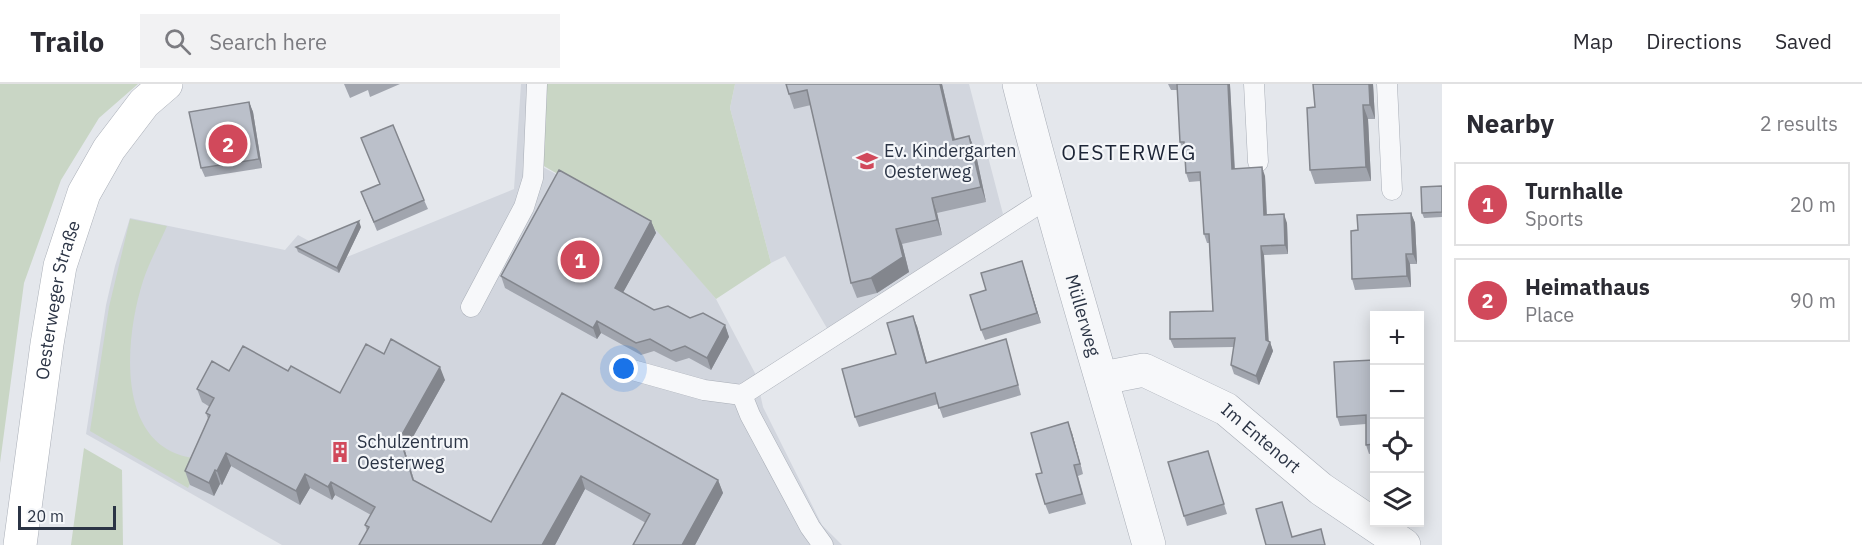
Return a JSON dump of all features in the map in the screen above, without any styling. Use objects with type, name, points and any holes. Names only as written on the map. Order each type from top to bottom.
[{"type":"main road","name":"Oesterweger Straße","points":[[20,545],[60,266],[84,193],[109,149],[144,103],[166,84]]},
{"type":"street","name":"Müllerweg","points":[[1019,84],[1048,198],[1103,378],[1149,545]]},
{"type":"street","name":"Im Entenort","points":[[1103,378],[1144,370],[1226,409],[1321,489],[1404,545]]},
{"type":"lane","points":[[471,307],[524,207],[532,178],[537,84]]},
{"type":"lane","points":[[1254,84],[1258,162]]},
{"type":"lane","points":[[1387,84],[1392,190]]},
{"type":"lane","points":[[629,369],[704,390],[742,395],[1048,198]]},
{"type":"lane","points":[[742,395],[750,415],[810,526],[823,545]]},
{"type":"shaded area","points":[[521,84],[545,84],[541,166],[656,228],[716,299],[756,375],[763,407],[822,525],[842,545],[282,545],[86,434],[106,305],[130,218],[285,250],[298,235],[342,259],[514,189]]},
{"type":"shaded area","name":"Ev. Kindergarten Oesterweg","points":[[735,84],[969,84],[1003,214],[828,330],[785,256],[771,263],[730,108]]},
{"type":"green space","points":[[0,84],[138,84],[99,118],[61,180],[24,283],[0,463]]},
{"type":"green space","points":[[546,84],[735,84],[730,108],[771,263],[716,299],[657,231],[542,165]]},
{"type":"green space","points":[[130,219],[167,226],[145,274],[136,306],[130,362],[132,390],[139,416],[153,437],[173,452],[201,459],[188,488],[90,431],[109,307]]},
{"type":"green space","points":[[84,448],[122,470],[123,545],[71,545]]},
{"type":"building","points":[[786,84],[940,84],[953,140],[969,136],[981,187],[932,198],[937,220],[896,229],[903,257],[871,278],[851,283],[807,90],[789,94]]},
{"type":"building","points":[[1177,84],[1228,84],[1232,169],[1262,167],[1264,215],[1284,214],[1285,245],[1261,246],[1266,340],[1270,342],[1256,376],[1231,365],[1235,338],[1170,339],[1170,312],[1213,311],[1209,234],[1204,234],[1200,172],[1186,173],[1184,142],[1180,142]]},
{"type":"building","points":[[1313,84],[1369,84],[1370,105],[1363,105],[1366,167],[1310,170],[1307,108],[1315,107]]},
{"type":"building","points":[[249,102],[259,159],[201,168],[189,112]]},
{"type":"building","points":[[393,125],[424,200],[374,222],[361,192],[380,184],[361,138]]},
{"type":"building","points":[[559,170],[651,221],[615,288],[654,310],[668,306],[690,318],[703,313],[725,325],[707,358],[685,346],[671,351],[650,339],[636,343],[597,321],[593,328],[501,276]]},
{"type":"building","points":[[1442,186],[1442,212],[1422,213],[1421,187]]},
{"type":"building","points":[[1411,213],[1413,254],[1406,254],[1407,276],[1352,279],[1351,231],[1358,230],[1357,215]]},
{"type":"building","points":[[359,221],[337,268],[296,247]]},
{"type":"building","points":[[1022,261],[1037,313],[981,330],[970,295],[986,290],[981,273]]},
{"type":"building","points":[[913,316],[926,363],[1006,339],[1018,385],[939,408],[935,393],[855,417],[842,369],[896,354],[887,323]]},
{"type":"building","points":[[391,339],[440,367],[400,438],[413,480],[491,522],[562,393],[718,480],[682,545],[633,545],[650,514],[581,476],[542,545],[359,545],[369,527],[365,525],[375,507],[331,482],[328,487],[305,474],[296,491],[226,453],[209,483],[185,471],[210,415],[206,413],[214,398],[197,389],[212,361],[229,371],[243,346],[288,371],[291,366],[340,393],[366,344],[384,354]]},
{"type":"building","points":[[1370,360],[1370,444],[1366,445],[1366,415],[1337,417],[1334,362]]},
{"type":"building","points":[[1068,422],[1080,464],[1074,465],[1082,494],[1045,504],[1036,474],[1042,473],[1031,433]]},
{"type":"building","points":[[1208,451],[1224,504],[1184,516],[1168,462]]},
{"type":"building","points":[[1282,502],[1292,537],[1321,529],[1325,545],[1266,545],[1256,509]]},
{"type":"place","name":"Heimathaus","points":[[228,144]]},
{"type":"place","name":"Ev. Kindergarten Oesterweg","points":[[867,161]]},
{"type":"place","name":"Turnhalle","points":[[580,260]]},
{"type":"place","name":"Schulzentrum Oesterweg","points":[[340,452]]},
{"type":"district","name":"OESTERWEG","points":[[1129,153]]}]
